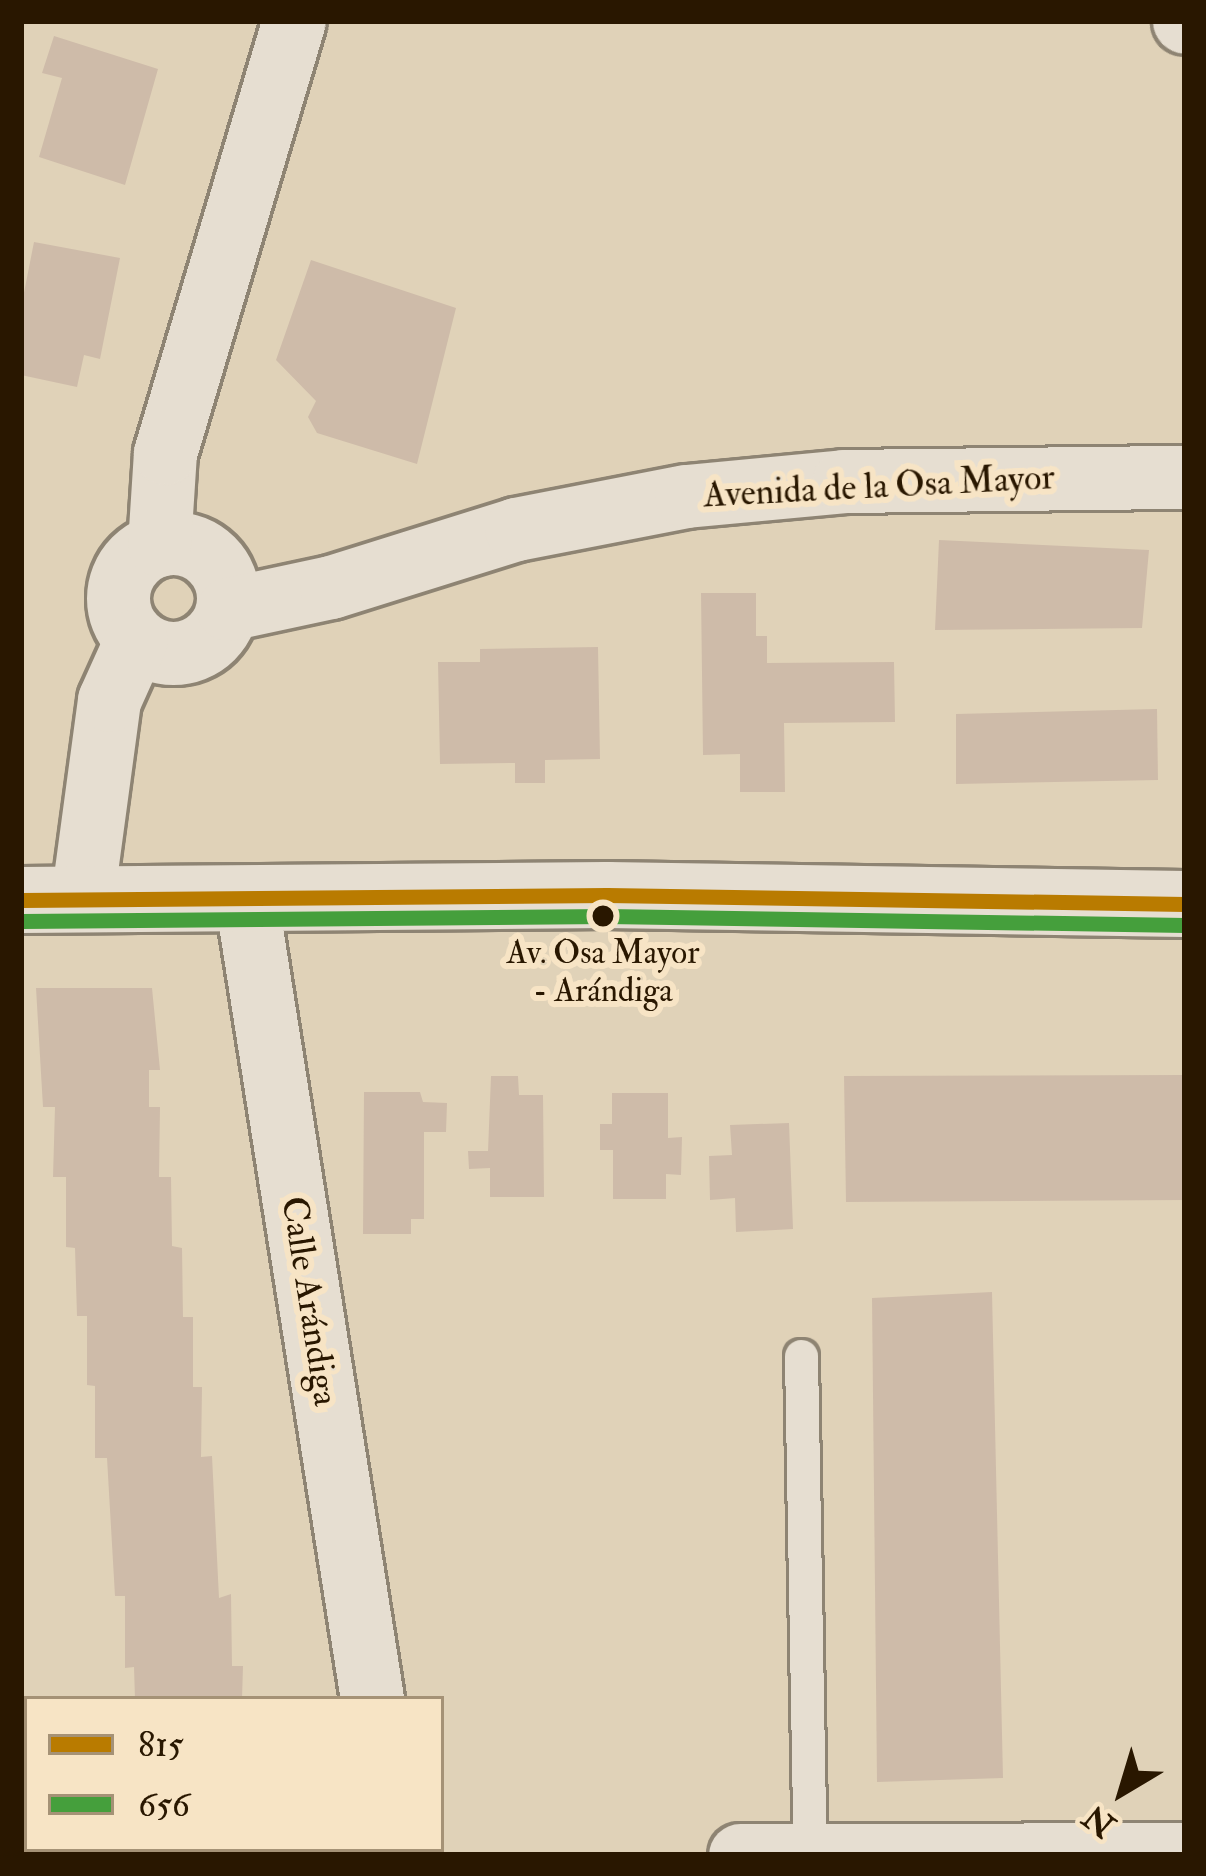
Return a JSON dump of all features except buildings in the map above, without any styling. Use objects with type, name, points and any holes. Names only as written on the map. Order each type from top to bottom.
[{"type":"main road","points":[[52,900],[247,904],[607,895],[1185,904]]},
{"type":"street","points":[[159,544],[164,452],[294,21]]},
{"type":"street","name":"Avenida de la Osa Mayor","points":[[227,609],[331,587],[515,529],[686,496],[844,481],[1185,477]]},
{"type":"street","points":[[159,544],[195,547],[222,572],[227,609],[220,627],[191,650],[153,649],[136,640],[118,593],[130,562],[159,544]]},
{"type":"street","points":[[52,900],[109,700],[136,640]]},
{"type":"street","name":"Calle Arándiga","points":[[247,904],[372,1696]]},
{"type":"street","points":[[740,1855],[1185,1854]]},
{"type":"lane","points":[[801,1356],[810,1853]]},
{"type":"transit line","name":"815","points":[[21,900],[607,895],[1185,904]]},
{"type":"transit line","name":"656","points":[[21,921],[607,916],[1185,925]]},
{"type":"place","name":"Av. Osa Mayor - Arándiga","points":[[603,916]]}]
